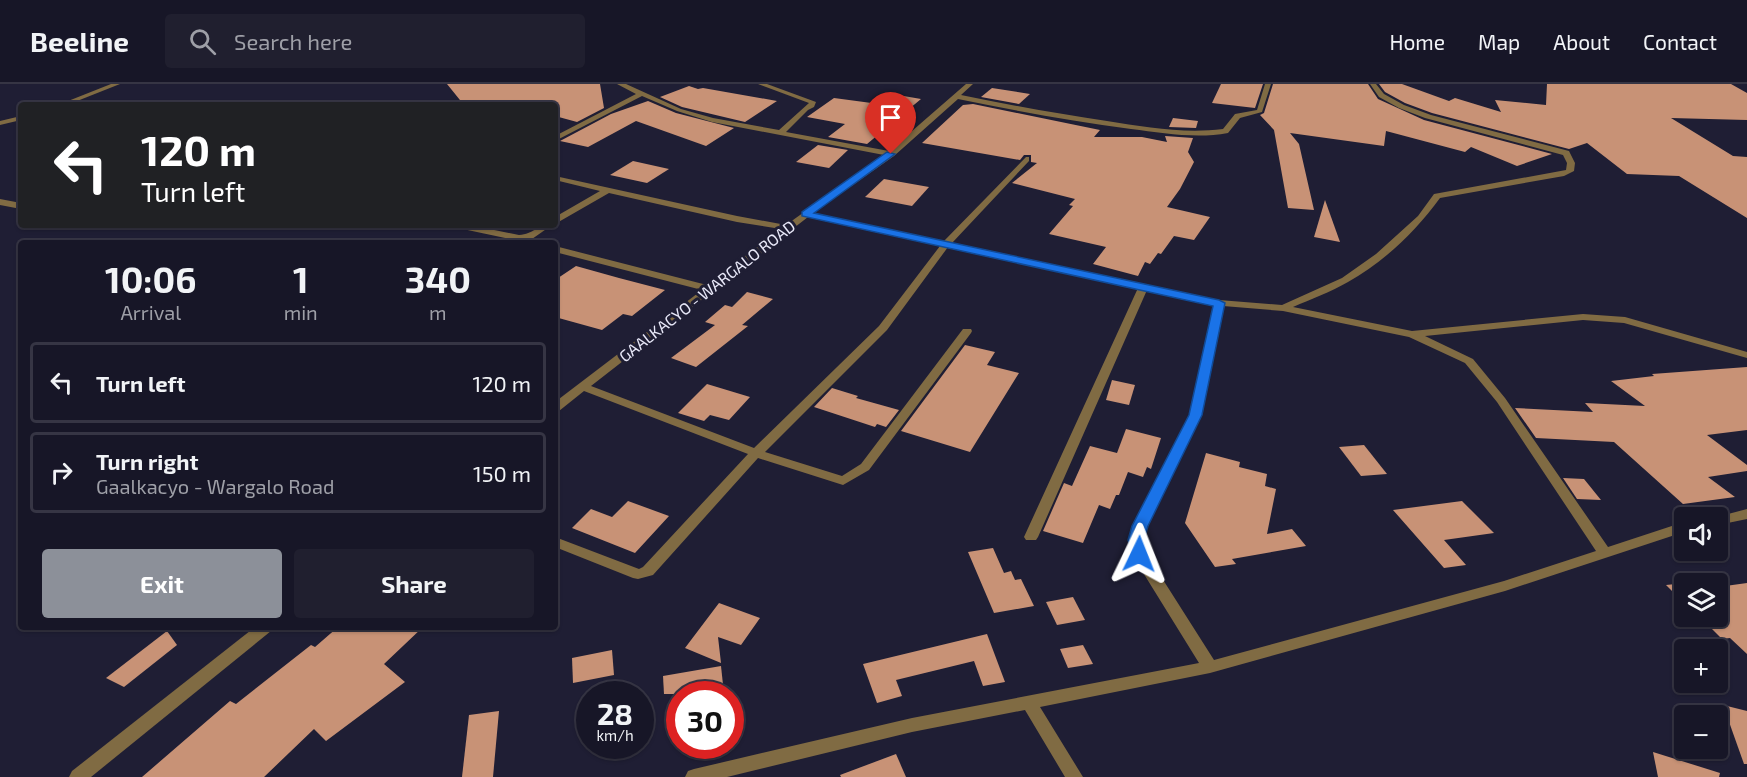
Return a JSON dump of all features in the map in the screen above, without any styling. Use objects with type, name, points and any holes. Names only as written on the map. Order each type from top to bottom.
[{"type":"street","points":[[69,102],[117,84]]},
{"type":"street","points":[[620,84],[679,110],[712,120],[891,154]]},
{"type":"street","points":[[761,84],[813,102],[812,106],[778,134]]},
{"type":"street","name":"GAALKACYO - WARGALO ROAD","points":[[558,406],[806,214],[891,154],[970,84]]},
{"type":"street","points":[[956,96],[1069,117],[1203,133],[1225,131],[1238,116],[1260,111],[1268,84]]},
{"type":"street","points":[[1283,308],[1345,280],[1365,267],[1421,218],[1437,196],[1564,174],[1570,171],[1571,163],[1566,153],[1416,113],[1382,99],[1373,88],[1373,84]]},
{"type":"street","points":[[558,137],[642,93]]},
{"type":"street","points":[[0,123],[18,119]]},
{"type":"street","points":[[558,543],[638,574],[648,572],[756,453],[883,328],[945,245],[1026,159]]},
{"type":"street","points":[[558,179],[737,219],[789,228]]},
{"type":"street","points":[[558,219],[609,189]]},
{"type":"street","points":[[0,202],[18,205]]},
{"type":"street","points":[[806,214],[1034,262],[1143,288],[1219,303],[1283,308],[1412,334],[1469,361],[1501,400],[1605,553]]},
{"type":"street","points":[[470,228],[518,240]]},
{"type":"street","points":[[507,237],[529,237],[543,228]]},
{"type":"street","points":[[558,250],[710,289]]},
{"type":"street","points":[[1031,537],[1143,288]]},
{"type":"street","points":[[1210,667],[1139,554],[1136,540],[1140,526],[1195,415],[1219,303]]},
{"type":"street","points":[[1412,334],[1583,317],[1625,320],[1747,355]]},
{"type":"street","points":[[583,387],[756,453],[843,481],[865,467],[967,331]]},
{"type":"street","points":[[1728,518],[1747,514]]},
{"type":"street","points":[[694,777],[912,725],[1210,667],[1506,586],[1674,530]]},
{"type":"street","points":[[78,777],[262,630]]},
{"type":"street","points":[[1028,701],[1074,777]]},
{"type":"building","points":[[447,84],[600,84],[604,108],[577,122],[558,117],[558,102],[462,102]]},
{"type":"building","points":[[1221,84],[1263,84],[1255,108],[1212,103]]},
{"type":"building","points":[[1273,84],[1368,84],[1378,99],[1424,120],[1552,154],[1517,166],[1471,147],[1465,152],[1386,131],[1384,146],[1290,133],[1299,144],[1314,210],[1288,208],[1274,130],[1260,115],[1264,113]]},
{"type":"building","points":[[1379,84],[1402,84],[1449,101],[1455,98],[1501,112],[1495,100],[1546,105],[1547,84],[1731,84],[1747,93],[1747,120],[1671,118],[1733,156],[1747,157],[1747,218],[1679,176],[1627,174],[1587,143],[1569,149],[1432,113],[1405,103],[1385,92]]},
{"type":"building","points":[[689,86],[777,101],[745,122],[682,107],[660,97]]},
{"type":"building","points":[[992,88],[1030,94],[1019,104],[981,97]]},
{"type":"building","points":[[892,94],[921,99],[867,144],[828,137],[845,124],[807,117],[834,98],[879,104]]},
{"type":"building","points":[[648,101],[676,113],[734,128],[706,146],[636,121],[588,147],[560,141],[611,114]]},
{"type":"building","points":[[973,104],[1100,130],[1094,137],[1142,137],[1167,142],[1165,136],[1193,138],[1188,152],[1194,162],[1180,189],[1167,207],[1210,217],[1194,240],[1174,236],[1161,254],[1158,253],[1150,264],[1145,262],[1138,276],[1093,264],[1106,247],[1049,234],[1073,206],[1069,205],[1075,199],[1012,183],[1037,163],[1031,162],[1031,155],[1024,155],[1020,160],[922,143],[963,105]]},
{"type":"building","points":[[1173,118],[1198,121],[1196,128],[1169,127]]},
{"type":"building","points":[[818,145],[848,150],[829,168],[796,162]]},
{"type":"building","points":[[633,161],[669,169],[647,183],[610,175]]},
{"type":"building","points":[[884,179],[929,187],[912,206],[865,197]]},
{"type":"building","points":[[1325,200],[1340,242],[1314,237]]},
{"type":"building","points":[[576,266],[665,290],[632,316],[623,314],[602,330],[558,318],[558,278]]},
{"type":"building","points":[[747,292],[773,299],[742,325],[748,326],[696,367],[671,358],[715,325],[705,322],[725,305],[732,307]]},
{"type":"building","points":[[965,345],[995,352],[987,365],[1019,373],[970,452],[901,431]]},
{"type":"building","points":[[1747,367],[1747,430],[1707,435],[1747,465],[1747,471],[1708,477],[1735,497],[1683,504],[1614,442],[1536,438],[1515,408],[1593,412],[1585,403],[1645,406],[1611,381],[1654,376],[1652,374]]},
{"type":"building","points":[[1112,380],[1135,385],[1129,405],[1106,400]]},
{"type":"building","points":[[707,384],[750,397],[729,420],[710,415],[704,421],[678,413]]},
{"type":"building","points":[[832,388],[858,396],[856,398],[899,410],[886,427],[877,424],[875,427],[814,407]]},
{"type":"building","points":[[1126,429],[1161,438],[1151,469],[1147,467],[1143,477],[1128,472],[1119,495],[1116,495],[1110,509],[1099,505],[1083,543],[1043,531],[1064,483],[1072,486],[1090,446],[1117,453]]},
{"type":"building","points":[[1364,445],[1387,474],[1361,476],[1339,447]]},
{"type":"building","points":[[1206,453],[1240,462],[1239,467],[1267,474],[1265,486],[1276,489],[1267,534],[1292,529],[1306,546],[1232,559],[1236,564],[1215,567],[1185,523]]},
{"type":"building","points":[[1563,478],[1584,479],[1601,500],[1577,499]]},
{"type":"building","points":[[628,501],[669,516],[635,553],[572,528],[591,509],[612,517]]},
{"type":"building","points":[[1462,501],[1494,533],[1444,540],[1466,565],[1444,568],[1393,510]]},
{"type":"building","points":[[993,548],[1004,573],[1011,571],[1015,580],[1021,579],[1034,606],[994,613],[968,552]]},
{"type":"building","points":[[1747,583],[1747,654],[1730,638],[1722,639],[1710,627],[1728,627],[1728,586]]},
{"type":"building","points":[[1674,584],[1674,593],[1666,585]]},
{"type":"building","points":[[1073,597],[1085,620],[1057,625],[1046,602]]},
{"type":"building","points":[[719,603],[760,618],[741,645],[718,637],[721,663],[685,648]]},
{"type":"building","points":[[335,630],[420,630],[384,664],[405,682],[326,741],[314,729],[264,777],[142,777],[230,701],[236,704],[311,645],[315,647]]},
{"type":"building","points":[[167,631],[177,645],[124,687],[106,678]]},
{"type":"building","points":[[987,634],[1005,682],[983,686],[974,661],[896,680],[902,696],[877,703],[863,664]]},
{"type":"building","points":[[1083,645],[1093,664],[1068,668],[1060,649]]},
{"type":"building","points":[[612,650],[614,675],[573,683],[572,658]]},
{"type":"building","points":[[721,666],[723,681],[666,681],[666,694],[664,694],[663,676]]},
{"type":"building","points":[[1728,706],[1747,711],[1747,764],[1744,764],[1728,719]]},
{"type":"building","points":[[499,711],[493,777],[462,777],[469,715]]},
{"type":"building","points":[[1653,752],[1720,773],[1719,777],[1658,777]]},
{"type":"building","points":[[896,754],[906,777],[841,777],[840,775]]},
{"type":"route","points":[[891,154],[806,214],[1219,303],[1195,415],[1140,526],[1136,540],[1139,554]]}]
